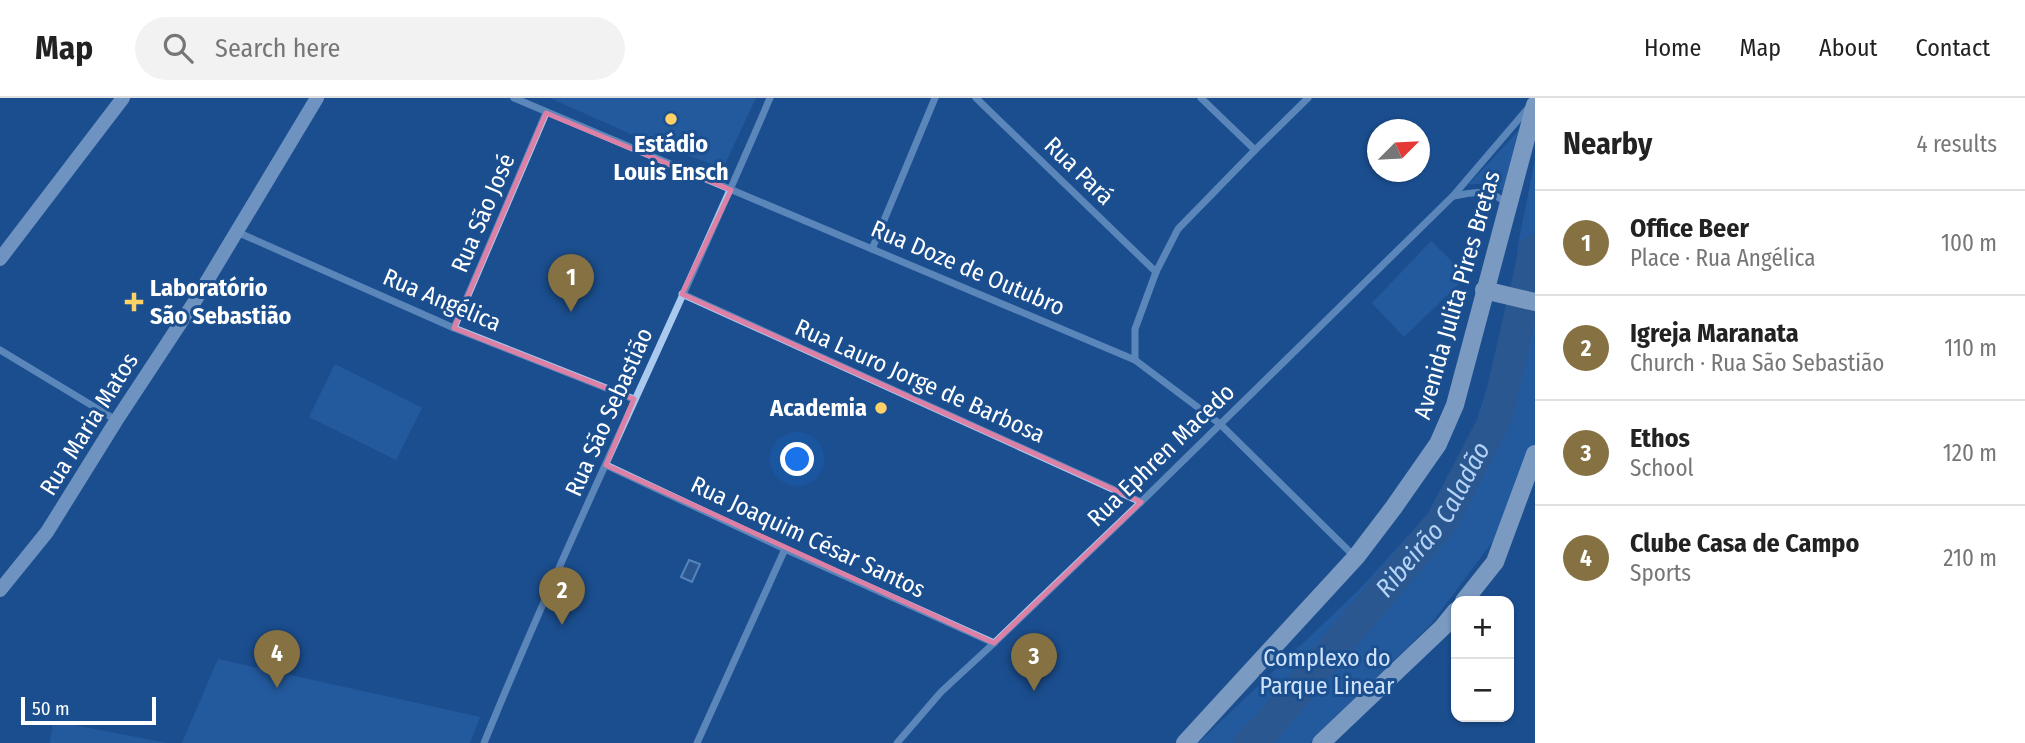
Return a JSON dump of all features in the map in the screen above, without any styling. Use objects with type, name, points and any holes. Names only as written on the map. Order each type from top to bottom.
[{"type":"main road","points":[[0,259],[123,98]]},
{"type":"main road","name":"Rua Maria Matos","points":[[0,590],[47,531],[195,301],[317,98]]},
{"type":"main road","name":"Avenida Julita Pires Bretas","points":[[1185,743],[1356,557],[1438,444],[1455,405],[1535,103]]},
{"type":"main road","points":[[1485,290],[1535,302]]},
{"type":"main road","points":[[1468,596],[1495,562],[1532,474],[1535,454]]},
{"type":"main road","points":[[1321,743],[1451,617]]},
{"type":"street","name":"Rua Doze de Outubro","points":[[514,98],[1135,360],[1220,424],[1356,557]]},
{"type":"street","name":"Rua São Sebastião","points":[[484,743],[634,399],[771,98]]},
{"type":"street","points":[[872,249],[935,98]]},
{"type":"street","name":"Rua Pará","points":[[976,98],[1156,272]]},
{"type":"street","points":[[1201,98],[1255,150]]},
{"type":"street","points":[[1135,360],[1135,329],[1156,272],[1178,229],[1308,98]]},
{"type":"street","name":"Rua Ephren Macedo","points":[[897,743],[940,692],[1142,502],[1453,196],[1535,103]]},
{"type":"street","name":"Rua São José","points":[[454,328],[547,113]]},
{"type":"street","points":[[1453,196],[1473,192],[1490,193],[1502,198],[1509,207]]},
{"type":"street","name":"Rua Angélica","points":[[237,232],[454,328],[634,399]]},
{"type":"street","name":"Rua Lauro Jorge de Barbosa","points":[[682,295],[1142,502]]},
{"type":"street","points":[[0,350],[117,421]]},
{"type":"street","name":"Rua Joaquim César Santos","points":[[606,465],[785,550],[994,643]]},
{"type":"street","points":[[697,743],[785,550]]},
{"type":"highlighted area","points":[[546,113],[731,190],[682,294],[1141,502],[994,643],[606,465],[634,399],[454,328]]},
{"type":"green space","name":"Estádio Louis Ensch","points":[[550,98],[756,98],[723,168],[642,139]]},
{"type":"green space","points":[[1522,127],[1504,192],[1490,184],[1469,184]]},
{"type":"green space","name":"Complexo do Parque Linear","points":[[1535,159],[1535,453],[1496,537],[1431,624],[1310,743],[1198,743],[1359,590],[1408,536],[1442,504],[1464,461],[1509,318],[1519,240]]},
{"type":"green space","points":[[1431,241],[1467,276],[1404,337],[1372,303]]},
{"type":"green space","points":[[335,364],[422,408],[396,460],[309,417]]},
{"type":"green space","points":[[218,659],[480,717],[470,743],[182,743]]},
{"type":"green space","points":[[53,721],[167,743],[50,743]]},
{"type":"shaded area","points":[[689,560],[700,564],[692,582],[681,577]]},
{"type":"waterway","name":"Ribeirão Caladão","points":[[1250,743],[1267,727],[1442,521],[1497,416],[1535,250]]},
{"type":"place","name":"Estádio Louis Ensch","points":[[671,119]]},
{"type":"place","name":"Laboratório São Sebastião","points":[[134,302]]},
{"type":"place","name":"Office Beer","points":[[571,312]]},
{"type":"place","name":"Academia","points":[[881,408]]},
{"type":"place","name":"Igreja Maranata","points":[[562,625]]},
{"type":"place","name":"Clube Casa de Campo","points":[[277,688]]},
{"type":"place","name":"Ethos","points":[[1034,691]]}]
